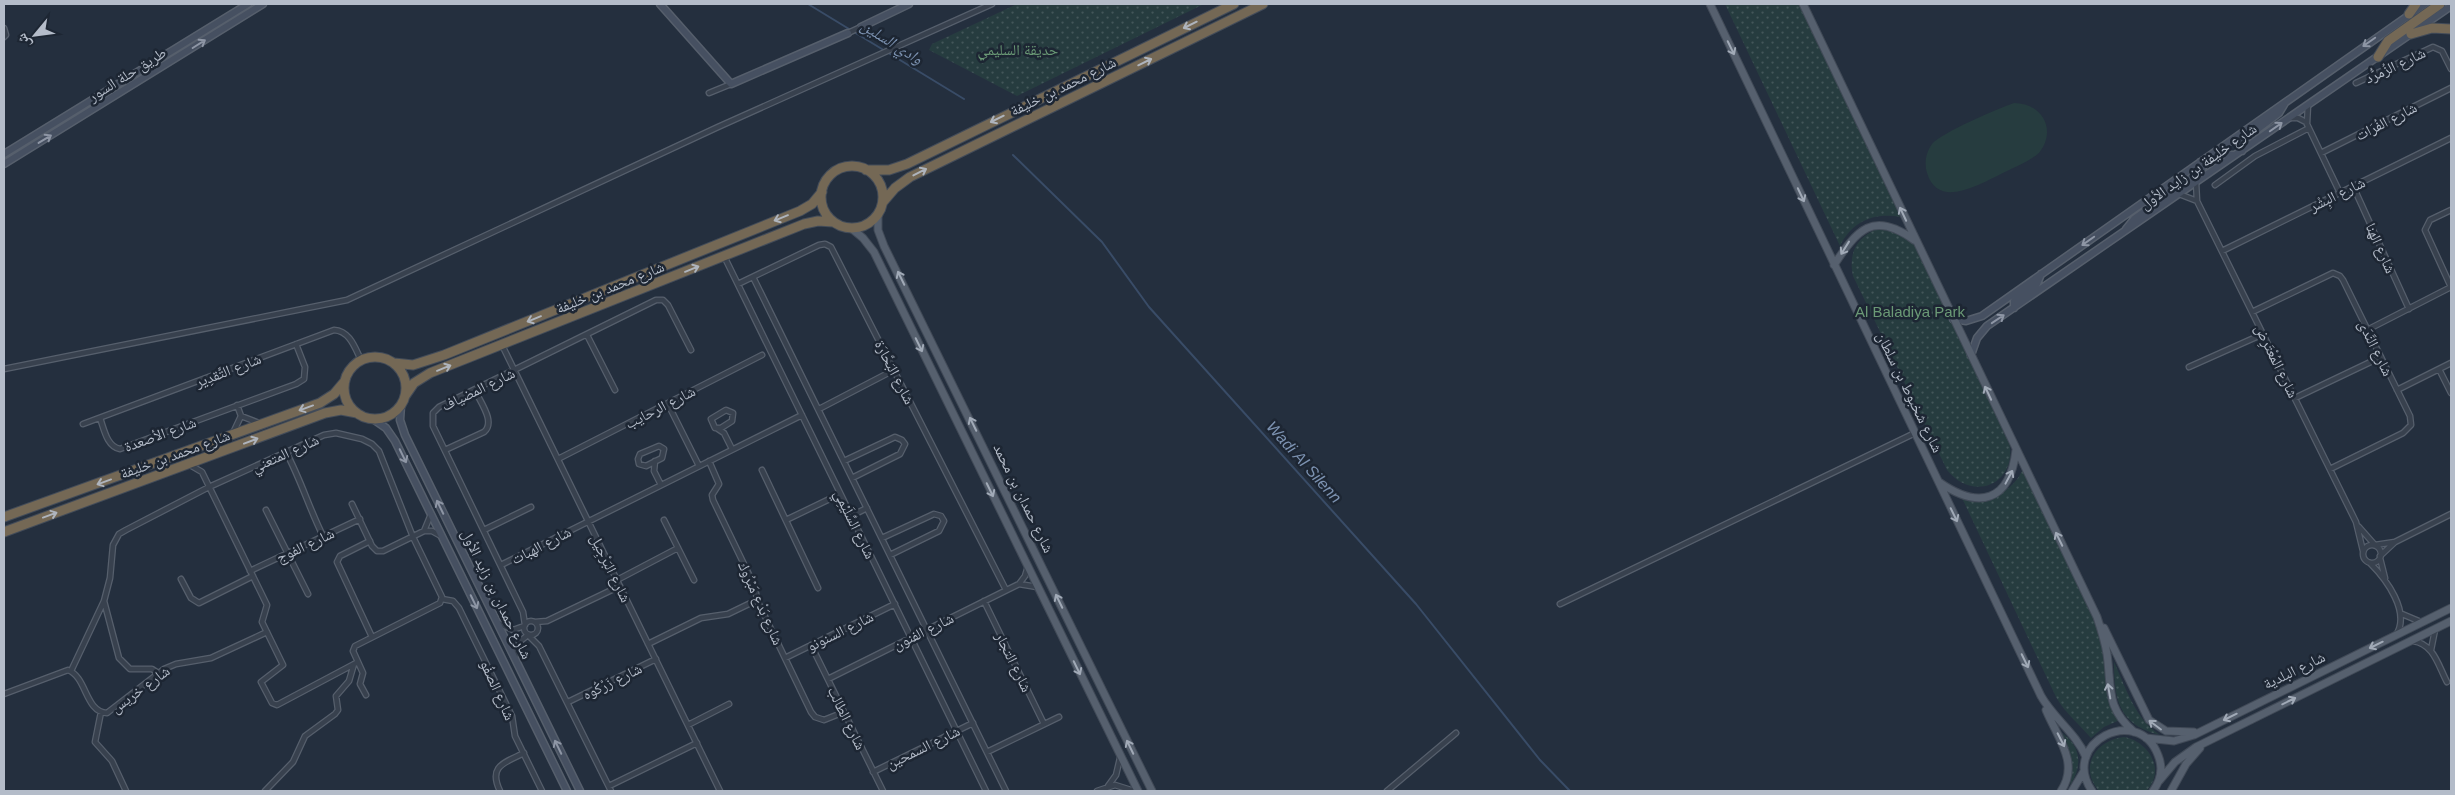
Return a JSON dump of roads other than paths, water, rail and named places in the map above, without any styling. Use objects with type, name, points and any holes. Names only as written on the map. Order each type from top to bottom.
[{"type":"highway","name":"شارع محمد بن خليفة","points":[[866,170],[889,170],[907,164],[1234,4]]},
{"type":"highway","name":"شارع محمد بن خليفة","points":[[883,202],[895,188],[910,177],[1263,4]]},
{"type":"highway","points":[[2409,14],[2416,4]]},
{"type":"highway","points":[[2378,57],[2388,42],[2440,4]]},
{"type":"highway","points":[[2411,34],[2432,28],[2451,29]]},
{"type":"highway","points":[[854,166],[866,170],[880,183],[883,202],[878,214],[869,224],[851,228],[833,222],[825,211],[822,192],[826,180],[841,168],[854,166]]},
{"type":"highway","name":"شارع محمد بن خليفة","points":[[394,363],[413,365],[444,356],[800,211],[812,204],[822,192]]},
{"type":"highway","name":"شارع محمد بن خليفة","points":[[405,396],[414,383],[424,376],[804,224],[818,221],[833,222]]},
{"type":"highway","points":[[381,357],[394,363],[404,378],[405,396],[401,406],[391,414],[373,419],[357,413],[345,396],[345,381],[350,368],[361,360],[381,357]]},
{"type":"highway","name":"شارع محمد بن خليفة","points":[[4,518],[320,403],[334,394],[345,381]]},
{"type":"highway","name":"شارع محمد بن خليفة","points":[[4,532],[334,410],[357,413]]},
{"type":"main road","name":"طريق حلة السور","points":[[4,154],[248,4]]},
{"type":"main road","name":"طريق حلة السور","points":[[4,164],[263,4]]},
{"type":"main road","points":[[660,4],[732,84],[848,33]]},
{"type":"main road","points":[[861,27],[909,4]]},
{"type":"main road","name":"شارع شخبوط بن سلطان","points":[[1710,4],[2041,696],[2054,716],[2076,737],[2086,757]]},
{"type":"main road","points":[[1803,4],[2096,617],[2148,720],[2158,728],[2170,732],[2202,731]]},
{"type":"main road","name":"شارع خليفة بن زايد الأول","points":[[1953,319],[1966,321],[1978,318],[2425,4]]},
{"type":"main road","name":"شارع خليفة بن زايد الأول","points":[[1971,356],[1972,347],[1980,334],[2014,308],[2451,6]]},
{"type":"main road","points":[[2212,154],[2239,153],[2242,142],[2279,113],[2285,102]]},
{"type":"main road","points":[[2124,233],[2134,219],[2200,172],[2203,167],[2200,162]]},
{"type":"main road","name":"شارع حمدان بن محمد","points":[[878,214],[878,230],[884,246],[1152,791]]},
{"type":"main road","points":[[1834,265],[1853,237],[1868,228],[1891,227],[1902,231],[1916,241]]},
{"type":"main road","name":"شارع حمدان بن محمد","points":[[851,228],[863,238],[874,252],[1136,791]]},
{"type":"main road","points":[[2014,308],[2014,301],[2037,284],[2041,274]]},
{"type":"main road","name":"شارع حمدان بن زايد الأول","points":[[401,406],[400,420],[405,435],[580,791]]},
{"type":"main road","name":"شارع حمدان بن زايد الأول","points":[[373,419],[386,428],[395,441],[566,791]]},
{"type":"main road","points":[[1938,482],[1964,497],[1978,498],[1990,496],[2001,489],[2010,478],[2016,450]]},
{"type":"main road","name":"شارع البلدية","points":[[2146,738],[2174,741],[2202,731],[2451,608]]},
{"type":"main road","points":[[2096,617],[2107,651],[2108,688],[2112,702],[2121,718],[2134,732]]},
{"type":"main road","name":"شارع البلدية","points":[[2153,791],[2159,781],[2176,762],[2203,744],[2451,621]]},
{"type":"main road","points":[[2041,696],[2068,760],[2068,775],[2061,791]]},
{"type":"main road","points":[[2072,791],[2084,771],[2086,757],[2092,745],[2108,733],[2121,730],[2134,732],[2146,738],[2159,758],[2159,781]]},
{"type":"main road","points":[[2172,791],[2186,764],[2203,744]]},
{"type":"main road","points":[[2084,771],[2092,791]]},
{"type":"street","points":[[4,369],[347,300],[718,127],[896,49],[992,4]]},
{"type":"street","points":[[848,33],[861,27]]},
{"type":"street","points":[[4,28],[6,35],[4,37]]},
{"type":"street","name":"شارع الزُمرُّد","points":[[2356,83],[2433,47],[2442,51],[2451,69]]},
{"type":"street","points":[[709,93],[732,84]]},
{"type":"street","name":"شارع الفُرَات","points":[[2321,154],[2451,88]]},
{"type":"street","points":[[2308,105],[2308,126]]},
{"type":"street","points":[[2290,118],[2301,119],[2308,126],[2340,193]]},
{"type":"street","points":[[2215,185],[2255,156],[2308,126]]},
{"type":"street","name":"شارع البِشْر","points":[[2222,251],[2451,138]]},
{"type":"street","name":"شارع المُعْتَرِض","points":[[2196,182],[2197,201],[2356,522],[2363,550]]},
{"type":"street","name":"شارع الهنا","points":[[2353,186],[2409,309]]},
{"type":"street","points":[[2179,194],[2197,201]]},
{"type":"street","points":[[2367,330],[2451,287],[2425,230],[2430,220],[2451,210]]},
{"type":"street","name":"شارع البَحَّارَة","points":[[738,284],[819,245],[828,245],[833,250],[1006,590]]},
{"type":"street","name":"شارع السِّلَيْمِي","points":[[724,256],[986,791]]},
{"type":"street","name":"شارع النَّدَى","points":[[2252,312],[2325,275],[2335,274],[2343,280],[2411,418],[2407,430],[2330,469]]},
{"type":"street","name":"شارع السِّلَيْمِي","points":[[753,277],[1006,791]]},
{"type":"street","name":"شارع المضياف","points":[[535,622],[524,612],[431,422],[433,413],[439,407],[660,300],[668,305],[691,350]]},
{"type":"street","name":"شارع التَّقدِير","points":[[83,424],[338,330],[348,337],[361,360]]},
{"type":"street","points":[[2189,367],[2263,334]]},
{"type":"street","points":[[587,335],[615,390]]},
{"type":"street","name":"شارع الأصعدة","points":[[100,418],[109,443],[114,448],[120,449],[296,384],[304,379],[305,367],[296,344]]},
{"type":"street","name":"شارع البَرْجِيل","points":[[502,345],[720,791]]},
{"type":"street","name":"شارع الرحايب","points":[[558,459],[762,354]]},
{"type":"street","points":[[2295,398],[2381,357]]},
{"type":"street","points":[[2397,390],[2451,363]]},
{"type":"street","points":[[2440,369],[2451,393]]},
{"type":"street","points":[[819,409],[894,370]]},
{"type":"street","points":[[445,450],[484,432],[488,428],[489,421],[475,390]]},
{"type":"street","points":[[668,404],[699,466]]},
{"type":"street","points":[[230,435],[237,427],[241,416],[237,405]]},
{"type":"street","points":[[717,429],[734,419],[734,413],[729,410],[712,417],[712,424],[717,429],[724,433],[732,449]]},
{"type":"street","name":"شارع الهبات","points":[[501,565],[802,415]]},
{"type":"street","points":[[241,416],[263,423]]},
{"type":"street","points":[[724,433],[726,425]]},
{"type":"street","name":"شارع المتعني","points":[[71,671],[104,601],[110,578],[113,545],[119,534],[209,487],[332,433],[368,440],[376,447],[384,459],[414,537],[442,599]]},
{"type":"street","points":[[1560,604],[1915,433]]},
{"type":"street","points":[[844,461],[895,437],[902,440],[905,444],[900,454],[852,478]]},
{"type":"street","points":[[646,466],[664,455],[662,447],[656,446],[638,456],[639,464],[654,470]]},
{"type":"street","points":[[286,452],[304,487],[306,501],[323,536]]},
{"type":"street","points":[[202,472],[207,457]]},
{"type":"street","points":[[655,461],[654,470],[661,485]]},
{"type":"street","name":"شارع بَدْع مَبْرُوك","points":[[709,461],[719,484],[712,495],[712,500],[755,587],[757,600],[815,717],[827,720],[844,712]]},
{"type":"street","points":[[187,465],[197,468],[202,472],[267,605],[262,620],[283,664],[282,668],[261,682],[274,705],[356,663]]},
{"type":"street","points":[[762,470],[818,588]]},
{"type":"street","points":[[786,520],[840,494]]},
{"type":"street","points":[[352,504],[377,551],[383,551],[424,531],[432,531],[442,536]]},
{"type":"street","points":[[484,530],[531,506]]},
{"type":"street","points":[[851,516],[867,508]]},
{"type":"street","points":[[266,510],[308,594]]},
{"type":"street","points":[[424,531],[431,514]]},
{"type":"street","points":[[882,538],[934,514],[941,516],[944,521],[939,531],[890,555]]},
{"type":"street","points":[[2370,563],[2376,562],[2396,542],[2451,514]]},
{"type":"street","name":"شارع الفوج","points":[[250,571],[360,519]]},
{"type":"street","points":[[664,520],[694,580]]},
{"type":"street","name":"شارع المُعْتَرِض","points":[[2356,522],[2375,545]]},
{"type":"street","points":[[370,541],[340,556],[337,562],[372,636]]},
{"type":"street","points":[[2387,584],[2370,563],[2363,558],[2363,550],[2368,546],[2396,542]]},
{"type":"street","points":[[2375,545],[2380,550],[2387,584],[2402,614],[2410,619],[2423,622]]},
{"type":"street","points":[[617,580],[678,548]]},
{"type":"street","points":[[1028,566],[1025,576],[1019,584],[1038,588]]},
{"type":"street","points":[[181,579],[191,598],[199,603],[253,576]]},
{"type":"street","name":"شارع الفنون","points":[[828,679],[1019,584]]},
{"type":"street","points":[[497,622],[510,630],[525,625],[530,621],[547,621],[620,586]]},
{"type":"street","points":[[366,695],[360,684],[363,673],[356,663],[353,648],[372,636],[440,603],[442,599]]},
{"type":"street","name":"شارع الصفُو","points":[[442,599],[450,600],[458,605],[512,716],[514,733],[542,791]]},
{"type":"street","points":[[648,644],[701,618],[728,614],[757,600]]},
{"type":"street","points":[[104,601],[122,664],[133,670],[152,669],[158,673]]},
{"type":"street","name":"شارع التجار","points":[[984,601],[1044,724]]},
{"type":"street","name":"شارع السنونو","points":[[785,658],[895,604]]},
{"type":"street","name":"شارع المضياف","points":[[524,612],[525,625]]},
{"type":"street","points":[[2395,636],[2401,623],[2402,614]]},
{"type":"street","points":[[515,658],[519,642],[529,635],[535,635],[547,621]]},
{"type":"street","points":[[535,622],[539,646]]},
{"type":"street","points":[[525,625],[524,631],[539,646],[611,791]]},
{"type":"street","points":[[2431,650],[2435,629]]},
{"type":"street","name":"شارع خريس","points":[[71,671],[78,676],[90,700],[101,712],[109,713],[158,673],[173,665],[214,657],[267,632]]},
{"type":"street","points":[[2411,641],[2422,643],[2431,650],[2447,682]]},
{"type":"street","name":"شارع الطالب","points":[[811,645],[883,791]]},
{"type":"street","name":"شارع زَرْكُوه","points":[[568,702],[656,659]]},
{"type":"street","points":[[265,791],[293,762],[305,736],[336,714],[338,710],[336,696],[349,681],[356,663]]},
{"type":"street","points":[[4,694],[40,682],[63,671],[71,671]]},
{"type":"street","points":[[688,725],[729,704]]},
{"type":"street","points":[[101,712],[95,742],[112,761],[126,791]]},
{"type":"street","points":[[987,752],[1058,717]]},
{"type":"street","name":"شارع السمحين","points":[[873,772],[972,723]]},
{"type":"street","points":[[1387,791],[1456,733]]},
{"type":"street","points":[[608,786],[697,743]]},
{"type":"street","points":[[500,791],[495,779],[496,770],[501,765],[524,753]]},
{"type":"street","points":[[1108,786],[1118,769],[1120,755]]},
{"type":"street","points":[[1098,791],[1108,786],[1121,786],[1136,791]]},
{"type":"waterway","name":"وادي السلين","points":[[808,4],[964,99]]},
{"type":"waterway","name":"Wadi Al Silenn","points":[[1013,155],[1102,242],[1149,307],[1416,604],[1540,760],[1570,791]]},
{"type":"park label","name":"حديقة السليمي","points":[[1018,49]]},
{"type":"park label","name":"Al Baladiya Park","points":[[1910,311]]}]
